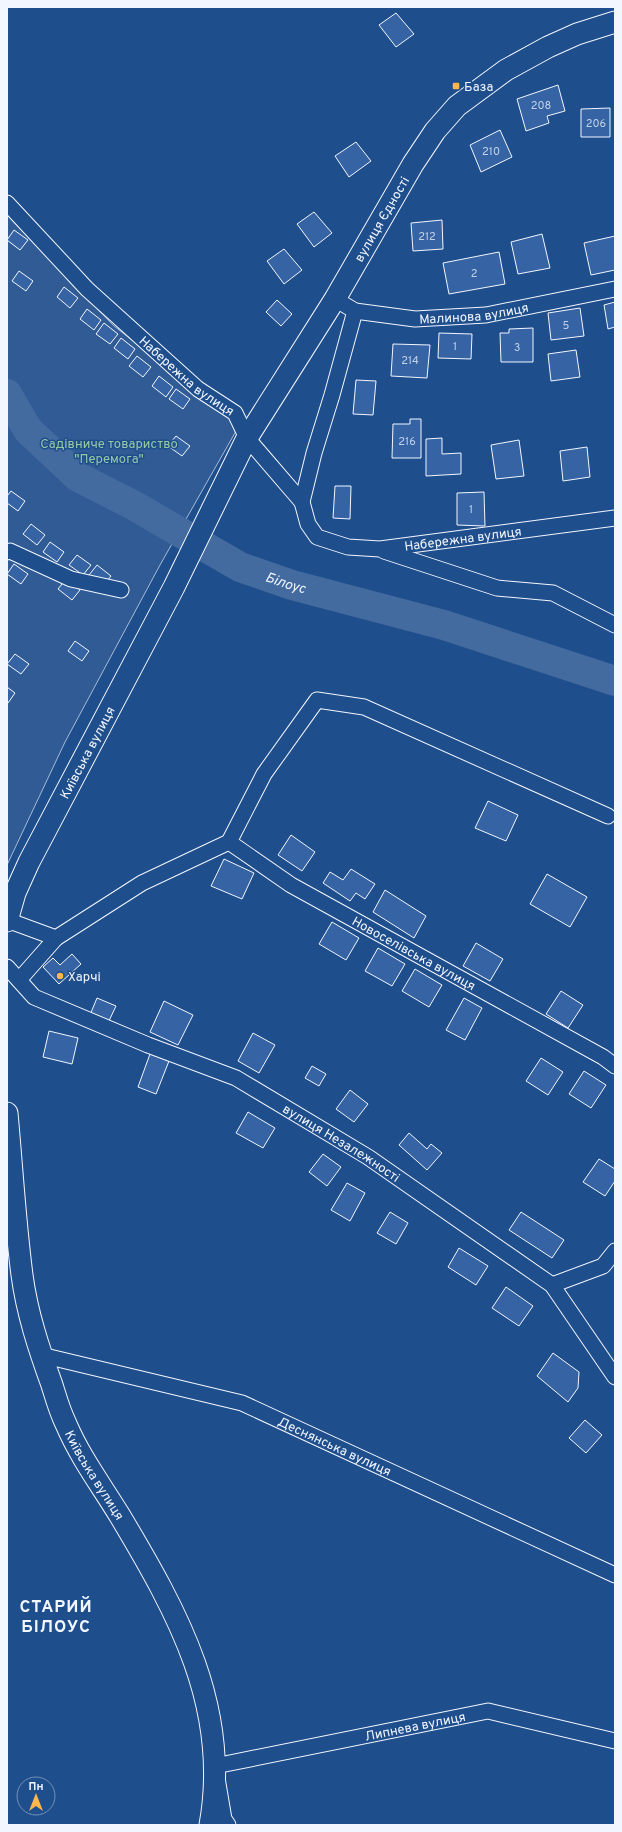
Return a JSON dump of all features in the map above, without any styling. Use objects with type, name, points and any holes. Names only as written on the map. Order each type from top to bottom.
[{"type":"main road","name":"вулиця Єдності","points":[[220,490],[247,438],[335,299],[413,164],[435,131],[457,106],[506,70],[548,47],[577,34],[615,22]]},
{"type":"main road","name":"Київська вулиця","points":[[7,921],[15,893],[29,862],[174,588],[220,490]]},
{"type":"main road","name":"Київська вулиця","points":[[7,1113],[22,1276],[30,1316],[41,1355],[66,1424],[83,1460],[119,1515],[158,1582],[192,1651],[207,1705],[214,1740],[216,1780],[210,1825]]},
{"type":"street","name":"Набережна вулиця","points":[[7,203],[87,289],[198,388],[235,413],[247,438],[302,502],[308,524],[317,537],[348,547],[380,549],[615,518]]},
{"type":"street","name":"Малинова вулиця","points":[[335,299],[355,311],[415,319],[486,315],[615,290]]},
{"type":"street","points":[[302,502],[314,453],[332,395],[355,311]]},
{"type":"street","points":[[380,549],[497,588],[552,593],[615,625]]},
{"type":"street","points":[[8,550],[71,579],[121,590]]},
{"type":"street","points":[[18,980],[56,938],[142,883],[229,842],[264,774],[317,700],[364,707],[608,816]]},
{"type":"street","name":"Новоселівська вулиця","points":[[229,842],[291,885],[603,1057],[615,1066]]},
{"type":"street","points":[[7,921],[56,938]]},
{"type":"street","name":"вулиця Незалежності","points":[[7,967],[34,997],[148,1045],[236,1078],[368,1157],[552,1285],[615,1377]]},
{"type":"street","points":[[552,1285],[602,1266],[615,1251]]},
{"type":"street","name":"Деснянська вулиця","points":[[41,1355],[242,1403],[615,1575]]},
{"type":"street","name":"Липнева вулиця","points":[[215,1766],[488,1711],[615,1742]]},
{"type":"street","points":[[215,1766],[224,1819],[228,1825]]},
{"type":"shaded area","name":"Садівниче товариство \"Перемога\"","points":[[7,215],[114,326],[240,424],[160,565],[65,742],[7,865]]},
{"type":"building","points":[[396,13],[414,34],[396,47],[379,25]]},
{"type":"building","points":[[558,85],[565,111],[547,116],[549,123],[526,131],[517,99]]},
{"type":"building","points":[[610,108],[610,137],[581,137],[581,109]]},
{"type":"building","points":[[500,130],[512,157],[481,172],[470,145]]},
{"type":"building","points":[[356,142],[371,161],[349,177],[335,156]]},
{"type":"building","points":[[314,212],[332,233],[314,247],[297,224]]},
{"type":"building","points":[[442,220],[443,249],[413,251],[411,223]]},
{"type":"building","points":[[14,230],[28,240],[20,250],[7,240]]},
{"type":"building","points":[[542,234],[550,268],[518,274],[511,242]]},
{"type":"building","points":[[615,236],[615,270],[591,275],[584,243]]},
{"type":"building","points":[[284,249],[302,270],[284,284],[267,261]]},
{"type":"building","points":[[499,252],[505,284],[449,294],[443,263]]},
{"type":"building","points":[[19,271],[33,281],[26,291],[12,281]]},
{"type":"building","points":[[64,287],[78,298],[70,308],[57,297]]},
{"type":"building","points":[[277,300],[292,314],[281,326],[266,312]]},
{"type":"building","points":[[615,302],[615,327],[608,329],[604,305]]},
{"type":"building","points":[[580,308],[584,336],[551,340],[548,313]]},
{"type":"building","points":[[87,309],[101,320],[94,330],[80,319]]},
{"type":"building","points":[[104,323],[118,334],[110,344],[96,334]]},
{"type":"building","points":[[533,328],[533,362],[501,362],[500,333],[509,333],[509,329]]},
{"type":"building","points":[[439,333],[472,334],[471,359],[438,358]]},
{"type":"building","points":[[121,338],[135,349],[128,359],[114,348]]},
{"type":"building","points":[[393,344],[430,345],[427,378],[391,376]]},
{"type":"building","points":[[576,350],[580,377],[551,381],[548,354]]},
{"type":"building","points":[[137,356],[151,367],[143,377],[129,366]]},
{"type":"building","points":[[159,376],[173,387],[166,397],[152,386]]},
{"type":"building","points":[[356,380],[376,381],[373,415],[353,414]]},
{"type":"building","points":[[176,389],[190,399],[183,409],[169,399]]},
{"type":"building","points":[[410,419],[421,419],[421,458],[392,458],[393,424],[410,424]]},
{"type":"building","points":[[176,436],[190,446],[182,456],[168,446]]},
{"type":"building","points":[[442,438],[442,454],[461,453],[461,474],[426,476],[426,439]]},
{"type":"building","points":[[519,440],[524,476],[496,479],[491,445]]},
{"type":"building","points":[[587,447],[590,477],[563,481],[560,451]]},
{"type":"building","points":[[335,486],[351,486],[350,519],[333,518]]},
{"type":"building","points":[[11,491],[25,501],[18,511],[7,503],[7,496]]},
{"type":"building","points":[[484,492],[485,526],[457,525],[457,493]]},
{"type":"building","points":[[31,524],[45,535],[37,545],[23,534]]},
{"type":"building","points":[[50,542],[64,552],[57,562],[43,552]]},
{"type":"building","points":[[77,555],[91,565],[83,575],[69,565]]},
{"type":"building","points":[[14,564],[28,574],[21,584],[7,574]]},
{"type":"building","points":[[97,565],[111,576],[103,586],[89,575]]},
{"type":"building","points":[[66,579],[80,590],[72,600],[58,589]]},
{"type":"building","points":[[75,641],[89,651],[82,661],[68,651]]},
{"type":"building","points":[[15,654],[29,664],[21,674],[7,664]]},
{"type":"building","points":[[7,687],[15,693],[8,703],[7,703]]},
{"type":"building","points":[[488,801],[518,815],[506,841],[475,828]]},
{"type":"building","points":[[291,835],[315,852],[302,871],[278,855]]},
{"type":"building","points":[[224,859],[254,873],[242,899],[211,886]]},
{"type":"building","points":[[351,869],[375,884],[365,899],[356,893],[350,901],[323,883],[330,872],[343,880]]},
{"type":"building","points":[[547,874],[587,897],[570,927],[530,904]]},
{"type":"building","points":[[385,890],[426,916],[414,938],[373,912]]},
{"type":"building","points":[[332,922],[359,938],[346,960],[319,944]]},
{"type":"building","points":[[476,943],[503,959],[490,981],[463,966]]},
{"type":"building","points":[[378,948],[405,964],[392,986],[365,971]]},
{"type":"building","name":"Харчі","points":[[72,954],[81,964],[59,984],[43,967],[53,958],[60,965]]},
{"type":"building","points":[[415,969],[442,985],[429,1007],[402,991]]},
{"type":"building","points":[[561,991],[583,1005],[568,1028],[546,1014]]},
{"type":"building","points":[[97,998],[116,1006],[108,1023],[90,1015]]},
{"type":"building","points":[[464,998],[482,1008],[465,1040],[446,1030]]},
{"type":"building","points":[[164,1001],[193,1015],[178,1045],[150,1032]]},
{"type":"building","points":[[49,1031],[78,1038],[72,1064],[43,1057]]},
{"type":"building","points":[[253,1033],[275,1045],[259,1073],[238,1061]]},
{"type":"building","points":[[150,1054],[169,1061],[156,1094],[138,1087]]},
{"type":"building","points":[[541,1058],[563,1072],[548,1095],[526,1081]]},
{"type":"building","points":[[312,1066],[326,1074],[319,1086],[305,1078]]},
{"type":"building","points":[[584,1071],[606,1085],[591,1108],[569,1094]]},
{"type":"building","points":[[350,1090],[368,1104],[354,1122],[336,1109]]},
{"type":"building","points":[[248,1112],[275,1128],[263,1148],[236,1133]]},
{"type":"building","points":[[409,1133],[427,1149],[431,1144],[442,1153],[427,1170],[399,1145]]},
{"type":"building","points":[[323,1154],[341,1167],[327,1186],[309,1172]]},
{"type":"building","points":[[599,1159],[615,1169],[615,1181],[605,1196],[583,1182]]},
{"type":"building","points":[[347,1183],[365,1193],[350,1221],[331,1210]]},
{"type":"building","points":[[390,1212],[408,1223],[396,1244],[377,1233]]},
{"type":"building","points":[[521,1212],[564,1240],[552,1258],[509,1230]]},
{"type":"building","points":[[459,1248],[488,1266],[476,1285],[448,1267]]},
{"type":"building","points":[[506,1287],[533,1306],[519,1326],[492,1308]]},
{"type":"building","points":[[553,1353],[579,1372],[578,1388],[568,1402],[537,1376]]},
{"type":"building","points":[[585,1420],[602,1435],[586,1453],[569,1438]]},
{"type":"waterway","name":"Білоус","points":[[7,394],[28,430],[78,477],[133,505],[240,567],[292,585],[444,625],[615,681]]},
{"type":"place","name":"База","points":[[456,86]]},
{"type":"place","name":"Харчі","points":[[60,976]]},
{"type":"district","name":"СТАРИЙ БІЛОУС","points":[[56,1616]]}]
